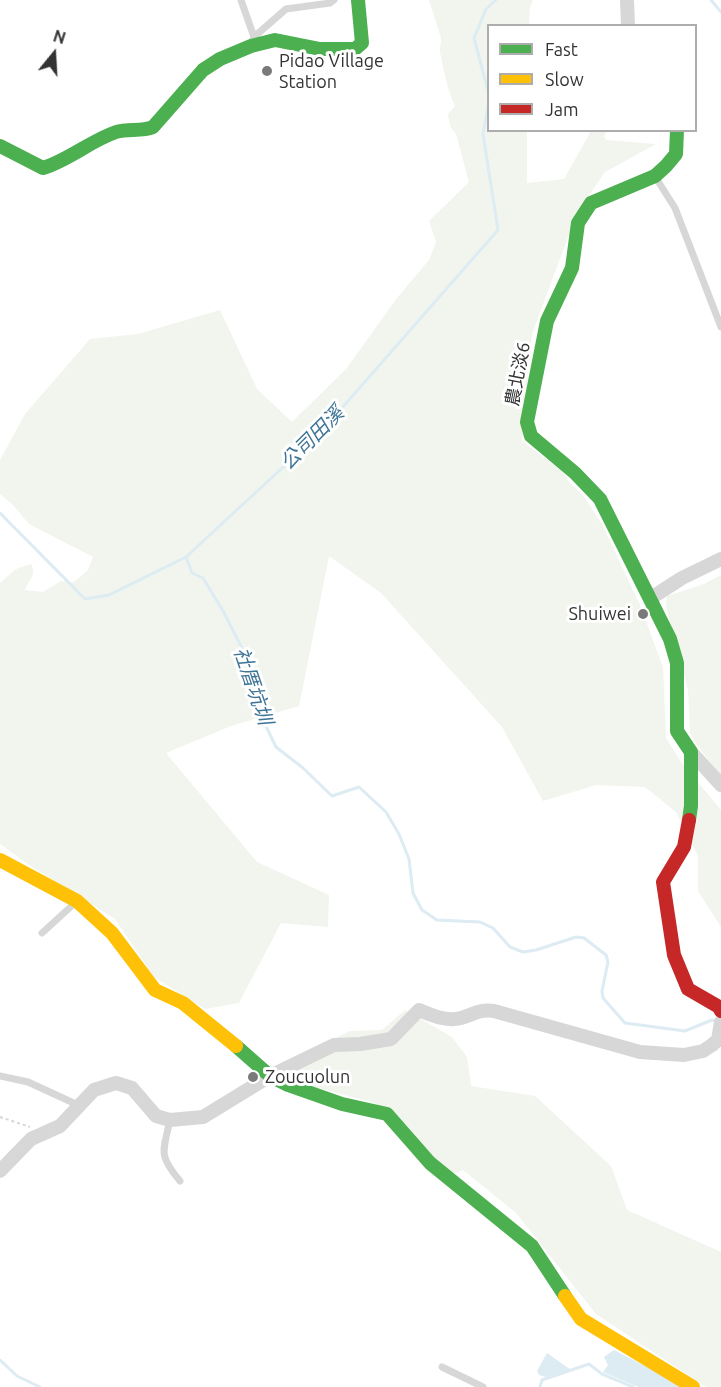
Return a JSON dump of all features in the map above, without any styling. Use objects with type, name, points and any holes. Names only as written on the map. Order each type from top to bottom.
[{"type":"street","points":[[0,146],[43,168],[71,158],[103,137],[121,131],[145,132],[153,127],[203,70],[252,42],[275,40],[320,49],[355,49],[362,43],[358,0]]},
{"type":"street","points":[[627,0],[628,24]]},
{"type":"street","name":"農北淡6","points":[[677,132],[676,154],[655,176],[591,203],[578,223],[572,268],[547,321],[527,422],[531,436],[575,473],[600,499],[651,598],[670,639],[677,663],[677,730],[691,752]]},
{"type":"street","points":[[651,598],[682,578],[721,559]]},
{"type":"street","points":[[691,752],[721,785]]},
{"type":"street","points":[[691,752],[691,806],[684,847],[663,882],[674,955],[688,989],[719,1007],[721,1011]]},
{"type":"street","points":[[0,860],[77,901],[112,933],[155,990],[183,1003],[230,1040],[270,1076],[288,1085],[342,1104],[387,1114],[430,1163],[532,1246],[581,1319],[690,1386]]},
{"type":"street","points":[[0,1171],[31,1139],[60,1126],[94,1090],[116,1083],[132,1088],[156,1116],[170,1120],[202,1117],[270,1076],[334,1045],[391,1039],[419,1010],[443,1019],[460,1018],[481,1010],[494,1011],[640,1052],[684,1055],[703,1051],[718,1040],[721,1023]]},
{"type":"lane","points":[[241,0],[252,42],[286,9],[330,3],[334,0]]},
{"type":"lane","points":[[655,176],[675,208],[721,327]]},
{"type":"lane","points":[[42,933],[77,901]]},
{"type":"lane","points":[[0,1076],[28,1082],[78,1105]]},
{"type":"lane","points":[[170,1120],[164,1149],[165,1164],[180,1180]]},
{"type":"lane","points":[[442,1367],[483,1387]]},
{"type":"path","points":[[0,1117],[47,1132]]},
{"type":"shaded area","points":[[429,0],[533,0],[530,7],[529,24],[487,24],[487,132],[527,132],[527,183],[564,179],[590,132],[606,132],[604,136],[606,140],[656,144],[605,172],[577,213],[532,334],[522,441],[562,471],[569,482],[583,495],[603,526],[640,605],[663,667],[666,738],[681,762],[721,810],[721,927],[698,891],[698,856],[676,812],[645,787],[596,785],[543,801],[502,727],[381,593],[329,556],[299,706],[231,726],[166,753],[257,862],[329,895],[328,927],[281,923],[239,1003],[205,1009],[154,977],[115,919],[0,844],[0,583],[16,569],[31,564],[33,574],[25,590],[43,592],[61,581],[74,582],[88,570],[93,557],[29,524],[0,494],[0,460],[25,414],[90,339],[138,334],[220,310],[257,389],[292,422],[346,369],[397,298],[429,260],[436,242],[429,221],[469,182],[456,134],[450,126],[448,114],[455,106],[440,52],[441,38]]},
{"type":"shaded area","points":[[721,575],[721,776],[690,733],[688,690],[666,607],[667,596],[704,584]]},
{"type":"shaded area","points":[[405,1010],[452,1037],[467,1057],[471,1086],[535,1096],[611,1166],[627,1210],[721,1252],[721,1387],[706,1387],[596,1314],[516,1213],[463,1170],[450,1175],[374,1103],[293,1081],[285,1075],[300,1056],[350,1031],[382,1030]]},
{"type":"shaded area","points":[[614,1350],[682,1387],[638,1387],[603,1372],[608,1365],[604,1357]]},
{"type":"shaded area","points":[[547,1353],[571,1370],[546,1377],[539,1375],[537,1371]]},
{"type":"waterway","name":"公司田溪","points":[[487,87],[474,38],[486,9],[496,0]]},
{"type":"waterway","name":"公司田溪","points":[[711,0],[721,12]]},
{"type":"waterway","name":"公司田溪","points":[[0,513],[85,599],[109,595],[186,557],[320,433],[498,230],[483,134],[487,112]]},
{"type":"waterway","name":"社厝坑圳","points":[[186,557],[192,573],[203,578],[245,654],[257,690],[263,720],[276,747],[303,768],[332,796],[359,787],[386,812],[399,834],[409,859],[413,893],[422,910],[437,920],[480,922],[493,928],[510,947],[523,952],[576,937],[584,938],[606,955],[608,962],[602,991],[603,998],[625,1023],[685,1031],[712,1020],[716,1021]]},
{"type":"waterway","points":[[0,1360],[17,1376],[40,1387]]},
{"type":"waterway","points":[[540,1387],[542,1380],[589,1364],[602,1374],[633,1387]]},
{"type":"traffic: fast","points":[[0,146],[43,168],[116,132],[153,127],[203,70],[220,59],[251,46],[275,40],[320,49],[355,49],[362,43],[358,0]]},
{"type":"traffic: fast","points":[[677,132],[676,154],[666,166],[655,176],[591,203],[578,223],[572,268],[547,321],[527,422],[531,436],[575,473],[600,499],[670,639],[677,663],[677,731],[691,752],[689,820]]},
{"type":"traffic: fast","points":[[236,1046],[270,1076],[288,1085],[342,1104],[387,1114],[430,1163],[532,1246],[565,1296]]},
{"type":"traffic: slow","points":[[0,860],[77,901],[112,933],[155,990],[183,1003],[236,1046]]},
{"type":"traffic: slow","points":[[565,1296],[581,1319],[693,1387]]},
{"type":"traffic: jam","points":[[689,820],[684,847],[663,882],[674,955],[688,989],[719,1007],[721,1011]]},
{"type":"place","name":"Pidao Village Station","points":[[267,71]]},
{"type":"place","name":"Shuiwei","points":[[643,614]]},
{"type":"place","name":"Zoucuolun","points":[[253,1077]]}]
